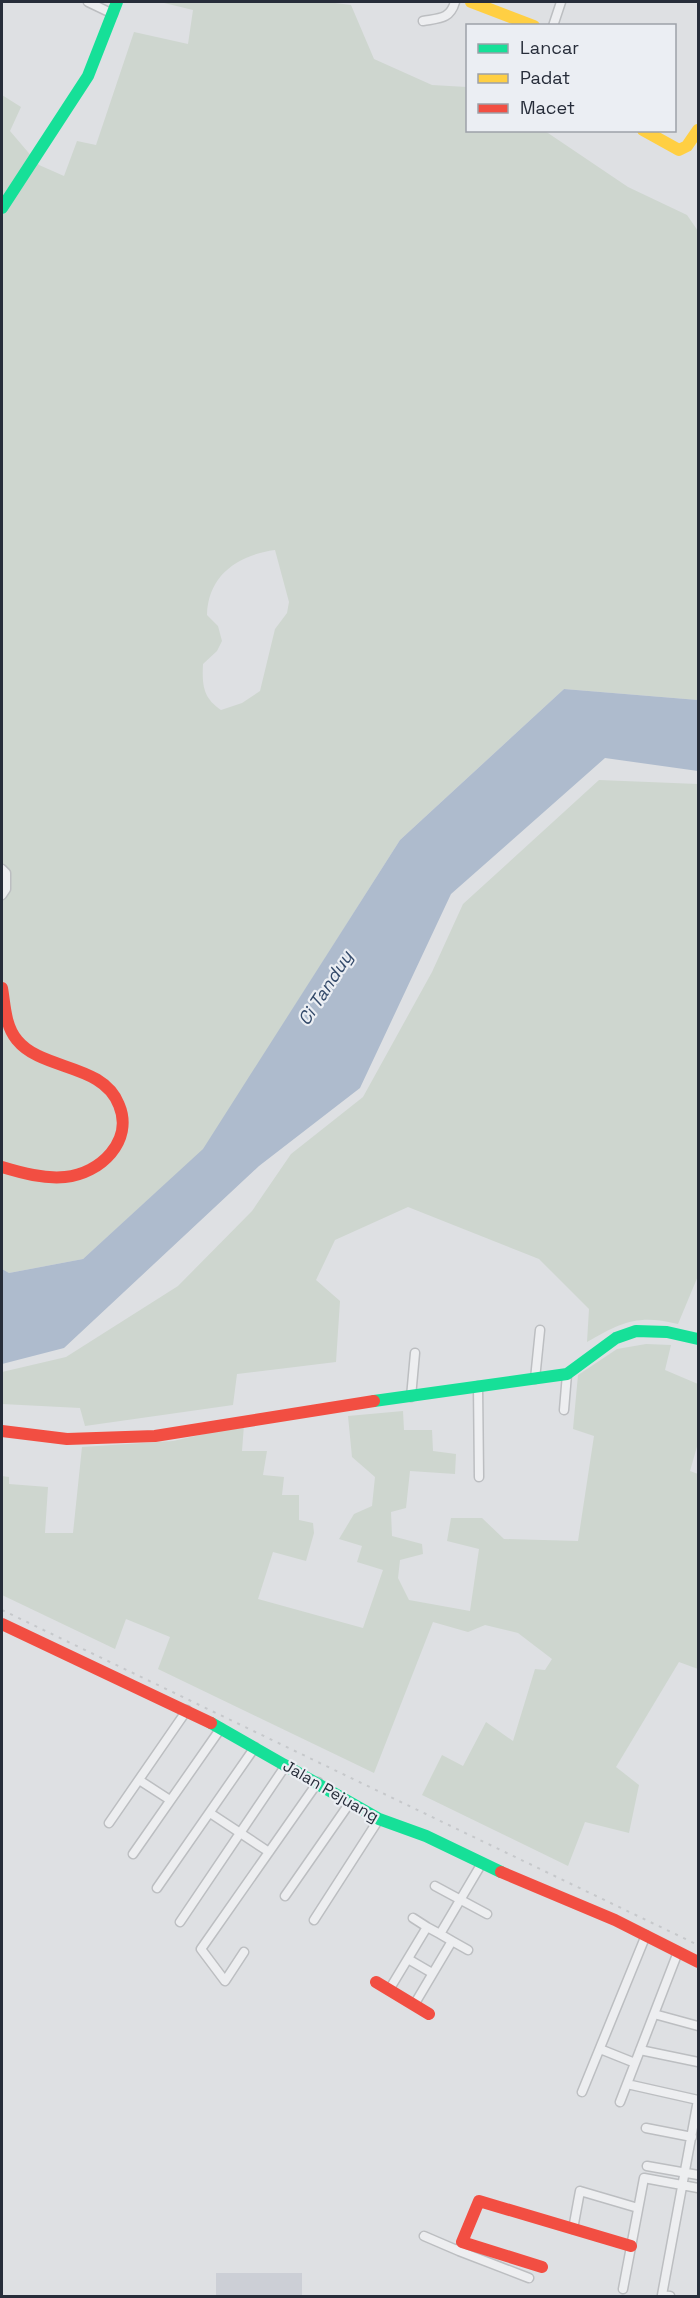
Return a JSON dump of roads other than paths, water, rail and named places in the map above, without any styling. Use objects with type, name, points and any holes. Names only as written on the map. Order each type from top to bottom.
[{"type":"street","points":[[88,2],[113,14]]},
{"type":"street","points":[[2,208],[88,76],[117,2]]},
{"type":"street","points":[[423,21],[446,17],[452,12],[455,2]]},
{"type":"street","points":[[471,2],[529,24]]},
{"type":"street","points":[[555,24],[561,2]]},
{"type":"street","points":[[647,132],[679,150],[687,147],[699,130]]},
{"type":"street","points":[[2,869],[6,873],[6,889],[2,895]]},
{"type":"street","points":[[2,988],[8,1024],[19,1043],[51,1062],[78,1069],[113,1092],[122,1110],[123,1137],[113,1154],[93,1170],[61,1179],[2,1167]]},
{"type":"street","points":[[535,1379],[540,1330]]},
{"type":"street","points":[[2,1431],[67,1439],[154,1436],[260,1417],[567,1374],[585,1365],[615,1338],[633,1332],[654,1330],[699,1339]]},
{"type":"street","points":[[411,1397],[415,1353]]},
{"type":"street","points":[[564,1410],[567,1374]]},
{"type":"street","points":[[478,1386],[479,1477]]},
{"type":"street","name":"Jalan Pejuang","points":[[2,1624],[187,1710],[318,1782],[349,1804],[379,1819],[426,1836],[646,1935],[699,1962]]},
{"type":"street","points":[[109,1823],[187,1710]]},
{"type":"street","points":[[133,1854],[221,1728]]},
{"type":"street","points":[[157,1888],[255,1747]]},
{"type":"street","points":[[180,1922],[286,1766]]},
{"type":"street","points":[[139,1780],[170,1800]]},
{"type":"street","points":[[244,1952],[225,1981],[201,1949],[318,1782]]},
{"type":"street","points":[[285,1896],[349,1804]]},
{"type":"street","points":[[210,1813],[269,1852]]},
{"type":"street","points":[[314,1920],[379,1819]]},
{"type":"street","points":[[440,1934],[482,1863]]},
{"type":"street","points":[[435,1887],[487,1914]]},
{"type":"street","points":[[413,1918],[468,1950]]},
{"type":"street","points":[[389,1990],[427,1927]]},
{"type":"street","points":[[582,2092],[646,1935]]},
{"type":"street","points":[[414,2005],[452,1941]]},
{"type":"street","points":[[620,2102],[678,1952]]},
{"type":"street","points":[[408,1959],[432,1973]]},
{"type":"street","points":[[376,1982],[429,2014]]},
{"type":"street","points":[[654,2014],[699,2026]]},
{"type":"street","points":[[600,2049],[635,2063]]},
{"type":"street","points":[[640,2050],[699,2062]]},
{"type":"street","points":[[627,2084],[698,2100],[662,2295],[670,2296]]},
{"type":"street","points":[[646,2128],[692,2137]]},
{"type":"street","points":[[647,2166],[699,2175]]},
{"type":"street","points":[[623,2289],[644,2178],[699,2188]]},
{"type":"street","points":[[573,2229],[580,2192],[638,2208]]},
{"type":"street","points":[[460,2246],[479,2201],[631,2246]]},
{"type":"street","points":[[424,2236],[542,2267]]},
{"type":"street","points":[[460,2246],[529,2278]]},
{"type":"water","name":"Ci Tanduy","points":[[564,689],[698,700],[698,771],[605,758],[451,894],[360,1088],[259,1166],[64,1348],[2,1364],[2,1269],[9,1273],[83,1259],[203,1149],[400,840]]},
{"type":"railway","points":[[2,1610],[698,1945]]}]
